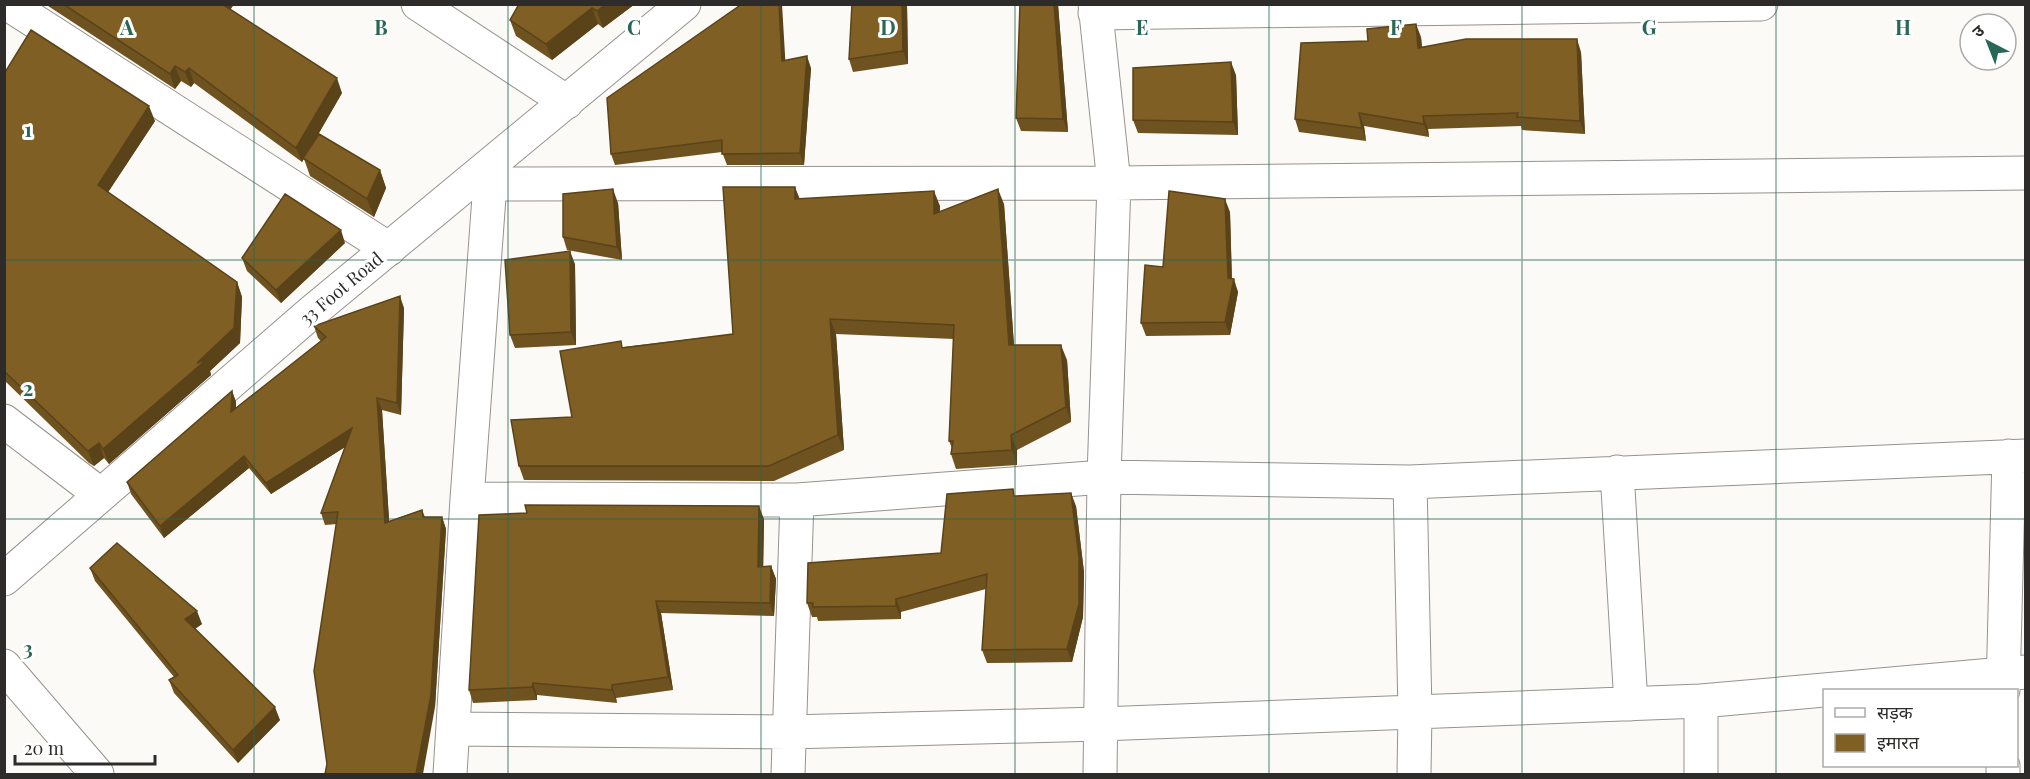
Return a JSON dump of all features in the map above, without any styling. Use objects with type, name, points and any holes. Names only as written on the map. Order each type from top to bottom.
[{"type":"street","points":[[8,4],[388,249]]},
{"type":"street","points":[[418,4],[567,102]]},
{"type":"street","name":"33 Foot Road","points":[[4,579],[388,249],[479,183],[567,102],[684,4]]},
{"type":"street","points":[[1100,774],[1104,477],[1114,183],[1095,9],[1761,4]]},
{"type":"street","points":[[450,774],[467,499],[479,183],[1114,183],[2025,173]]},
{"type":"street","points":[[4,421],[101,495]]},
{"type":"street","points":[[467,499],[797,500],[1104,477],[1410,482],[2017,456],[2010,679],[1870,689]]},
{"type":"street","points":[[1617,472],[1631,704]]},
{"type":"street","points":[[1410,482],[1415,712],[1414,774]]},
{"type":"street","points":[[788,774],[797,500]]},
{"type":"street","points":[[4,666],[97,774]]},
{"type":"street","points":[[453,729],[789,732],[1100,724],[1701,701],[1823,692]]},
{"type":"street","points":[[1701,701],[1701,774]]},
{"type":"building","points":[[63,4],[222,4],[337,78],[296,148],[189,68],[185,72],[175,66],[170,74]]},
{"type":"building","points":[[519,4],[606,4],[597,11],[592,8],[546,44],[510,20]]},
{"type":"building","points":[[742,4],[779,4],[782,61],[807,56],[800,153],[722,154],[722,140],[611,154],[607,98]]},
{"type":"building","points":[[852,4],[902,4],[903,51],[849,59]]},
{"type":"building","points":[[1020,4],[1054,4],[1063,119],[1016,118]]},
{"type":"building","points":[[1416,24],[1418,48],[1466,39],[1577,39],[1580,121],[1517,117],[1518,113],[1423,116],[1424,124],[1359,113],[1362,128],[1295,119],[1301,43],[1368,41],[1367,29]]},
{"type":"building","points":[[31,30],[149,106],[98,185],[237,282],[234,328],[197,363],[206,360],[103,449],[99,443],[88,451],[4,371],[4,74]]},
{"type":"building","points":[[1231,62],[1233,122],[1133,120],[1133,68]]},
{"type":"building","points":[[319,134],[380,170],[367,199],[303,158]]},
{"type":"building","points":[[723,187],[795,187],[795,199],[934,191],[934,214],[998,189],[1009,345],[1061,345],[1066,407],[1011,435],[1012,450],[951,454],[953,441],[949,441],[954,325],[830,319],[838,435],[769,466],[519,466],[511,420],[572,417],[560,351],[621,341],[622,348],[733,334]]},
{"type":"building","points":[[613,189],[617,247],[563,237],[563,194]]},
{"type":"building","points":[[1169,191],[1225,199],[1228,278],[1234,279],[1225,322],[1141,323],[1145,265],[1163,267]]},
{"type":"building","points":[[285,194],[341,230],[276,290],[242,258]]},
{"type":"building","points":[[570,251],[571,332],[510,335],[505,260]]},
{"type":"building","points":[[400,296],[397,403],[377,398],[385,523],[422,510],[423,517],[442,517],[431,695],[416,774],[325,774],[327,764],[314,671],[338,512],[321,513],[352,428],[266,483],[244,456],[160,526],[127,482],[232,391],[231,412],[326,337],[314,326]]},
{"type":"building","points":[[1013,489],[1014,496],[1071,493],[1079,558],[1079,604],[1067,649],[982,650],[987,574],[896,599],[896,606],[813,607],[813,603],[807,603],[808,563],[941,553],[947,494]]},
{"type":"building","points":[[525,505],[759,506],[758,567],[771,566],[770,603],[656,601],[668,677],[612,685],[612,690],[533,683],[532,687],[469,690],[479,515],[527,513]]},
{"type":"building","points":[[117,543],[197,611],[185,619],[275,707],[233,750],[169,680],[178,675],[90,568]]}]
